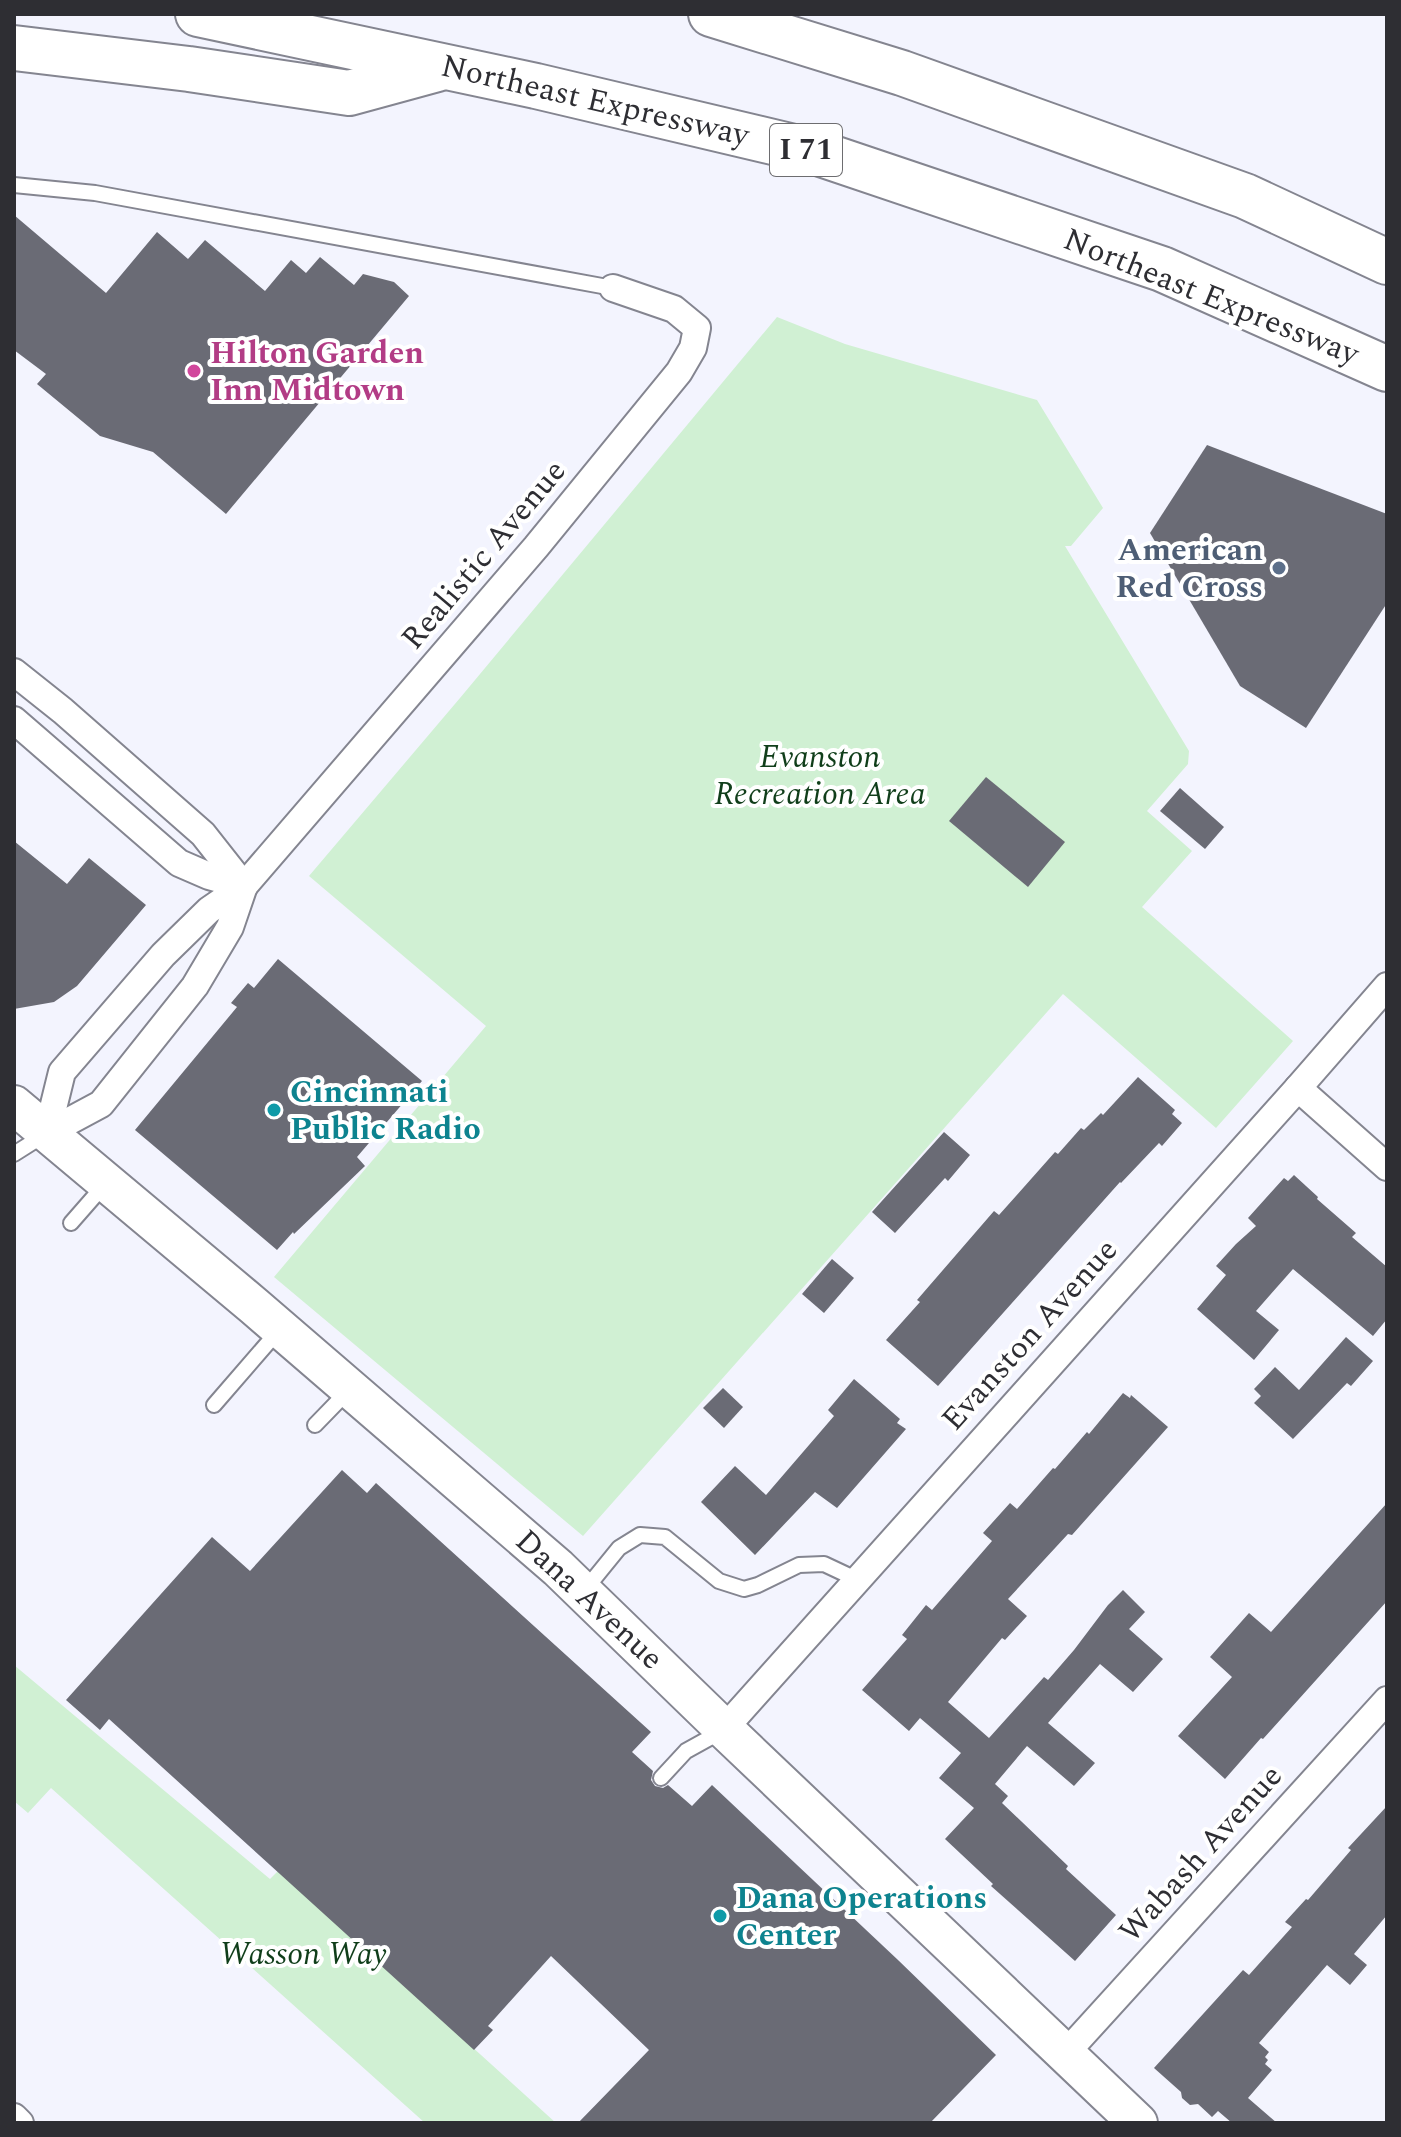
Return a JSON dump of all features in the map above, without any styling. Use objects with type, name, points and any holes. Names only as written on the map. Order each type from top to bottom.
[{"type":"highway","name":"Northeast Expressway","points":[[198,14],[536,86],[815,152],[1162,269],[1387,369]]},
{"type":"highway","points":[[711,14],[902,73],[1245,196],[1387,262]]},
{"type":"highway","points":[[14,48],[189,69],[349,93],[446,67]]},
{"type":"street","name":"Realistic Avenue","points":[[47,1133],[62,1072],[163,955],[209,910],[244,886],[536,547],[679,372],[693,348],[697,328],[674,309],[613,288]]},
{"type":"street","points":[[14,672],[203,834],[244,886]]},
{"type":"street","points":[[14,720],[179,863],[244,886]]},
{"type":"street","name":"Realistic Avenue","points":[[47,1133],[101,1104],[195,986],[230,927],[244,886]]},
{"type":"street","name":"Evanston Avenue","points":[[724,1729],[1387,986]]},
{"type":"street","points":[[1298,1088],[1387,1167]]},
{"type":"street","name":"Dana Avenue","points":[[14,1105],[558,1568],[1138,2123]]},
{"type":"street","name":"Wabash Avenue","points":[[1065,2054],[1387,1700]]},
{"type":"street","points":[[14,2117],[20,2123]]},
{"type":"lane","points":[[14,185],[95,193],[613,288]]},
{"type":"lane","points":[[14,1154],[47,1133]]},
{"type":"lane","points":[[71,1223],[107,1182]]},
{"type":"lane","points":[[214,1405],[280,1329]]},
{"type":"lane","points":[[315,1425],[350,1389]]},
{"type":"lane","points":[[583,1592],[619,1548],[640,1535],[665,1537],[719,1581],[744,1589],[799,1565],[824,1564],[858,1580]]},
{"type":"lane","points":[[661,1778],[686,1751],[724,1729]]},
{"type":"green space","name":"Evanston Recreation Area","points":[[777,317],[845,344],[1037,400],[1103,508],[1071,546],[1065,546],[1189,751],[1188,764],[1147,811],[1192,851],[1142,907],[1293,1041],[1216,1128],[1063,994],[583,1536],[274,1277],[486,1026],[309,876]]},
{"type":"green space","name":"Wasson Way","points":[[14,1665],[270,1879],[278,1871],[556,2123],[425,2123],[51,1788],[28,1813],[14,1801]]},
{"type":"building","name":"Hilton Garden Inn Midtown","points":[[14,215],[106,293],[157,232],[188,259],[205,240],[265,291],[291,260],[306,273],[320,257],[354,285],[363,274],[394,282],[409,296],[226,514],[153,452],[100,436],[37,384],[46,374],[14,350]]},
{"type":"building","name":"American Red Cross","points":[[1207,445],[1387,514],[1387,603],[1306,728],[1240,686],[1150,533]]},
{"type":"building","points":[[986,777],[1065,842],[1028,887],[949,821]]},
{"type":"building","points":[[1180,788],[1224,827],[1205,849],[1160,811]]},
{"type":"building","points":[[14,841],[67,884],[89,858],[146,905],[77,986],[54,1002],[14,1009]]},
{"type":"building","name":"Cincinnati Public Radio","points":[[278,959],[422,1081],[357,1157],[365,1166],[277,1250],[135,1130],[237,1007],[231,1003],[248,983],[254,988]]},
{"type":"building","points":[[1138,1077],[1175,1110],[1172,1114],[1182,1123],[1162,1146],[1159,1143],[1120,1182],[938,1386],[886,1340],[994,1211],[999,1215],[1055,1152],[1058,1154],[1081,1128],[1084,1130],[1101,1113],[1103,1115]]},
{"type":"building","points":[[944,1132],[970,1155],[895,1233],[872,1212]]},
{"type":"building","points":[[1294,1175],[1356,1233],[1352,1237],[1387,1267],[1387,1319],[1373,1336],[1293,1269],[1256,1311],[1279,1330],[1254,1360],[1197,1309],[1226,1275],[1216,1266],[1256,1226],[1248,1218],[1284,1178],[1288,1181]]},
{"type":"building","points":[[832,1259],[854,1278],[824,1313],[802,1294]]},
{"type":"building","points":[[1346,1337],[1373,1361],[1351,1386],[1347,1383],[1293,1439],[1254,1403],[1261,1396],[1254,1389],[1275,1367],[1299,1390]]},
{"type":"building","points":[[854,1379],[900,1419],[897,1423],[906,1429],[837,1508],[815,1492],[755,1555],[701,1502],[735,1466],[766,1495],[834,1416],[828,1410]]},
{"type":"building","points":[[723,1388],[743,1407],[724,1428],[703,1408]]},
{"type":"building","points":[[1123,1393],[1130,1398],[1131,1395],[1168,1427],[1072,1535],[1068,1534],[1008,1599],[1027,1616],[1005,1640],[1002,1638],[948,1702],[989,1738],[1044,1677],[1048,1680],[1123,1590],[1145,1612],[1129,1629],[1163,1659],[1133,1692],[1100,1664],[1048,1723],[1095,1763],[1074,1786],[1027,1746],[995,1784],[1008,1796],[1002,1803],[1116,1915],[1075,1961],[991,1886],[993,1884],[945,1839],[974,1808],[939,1778],[961,1753],[920,1718],[909,1731],[862,1690],[907,1639],[902,1635],[926,1605],[932,1610],[992,1541],[983,1533],[1010,1503],[1017,1509],[1087,1432],[1089,1434]]},
{"type":"building","points":[[342,1470],[367,1493],[376,1483],[651,1732],[632,1752],[653,1771],[651,1780],[655,1786],[663,1788],[668,1785],[692,1806],[712,1785],[996,2055],[930,2123],[578,2123],[649,2050],[551,1956],[488,2026],[493,2030],[474,2050],[109,1719],[100,1730],[66,1700],[212,1537],[250,1571]]},
{"type":"building","points":[[1387,1503],[1387,1601],[1225,1779],[1178,1736],[1232,1677],[1210,1657],[1249,1613],[1271,1632]]},
{"type":"building","points":[[1387,1806],[1387,1915],[1354,1954],[1367,1965],[1350,1985],[1327,1965],[1259,2043],[1269,2052],[1265,2064],[1272,2070],[1248,2098],[1277,2123],[1232,2123],[1218,2111],[1212,2117],[1198,2104],[1190,2105],[1182,2098],[1181,2092],[1154,2068],[1243,1970],[1249,1975],[1292,1927],[1285,1922],[1308,1900],[1351,1850],[1348,1848]]},
{"type":"place","name":"Hilton Garden Inn Midtown","points":[[194,371]]},
{"type":"place","name":"American Red Cross","points":[[1279,568]]},
{"type":"place","name":"Cincinnati Public Radio","points":[[274,1110]]},
{"type":"place","name":"Dana Operations Center","points":[[720,1916]]}]
